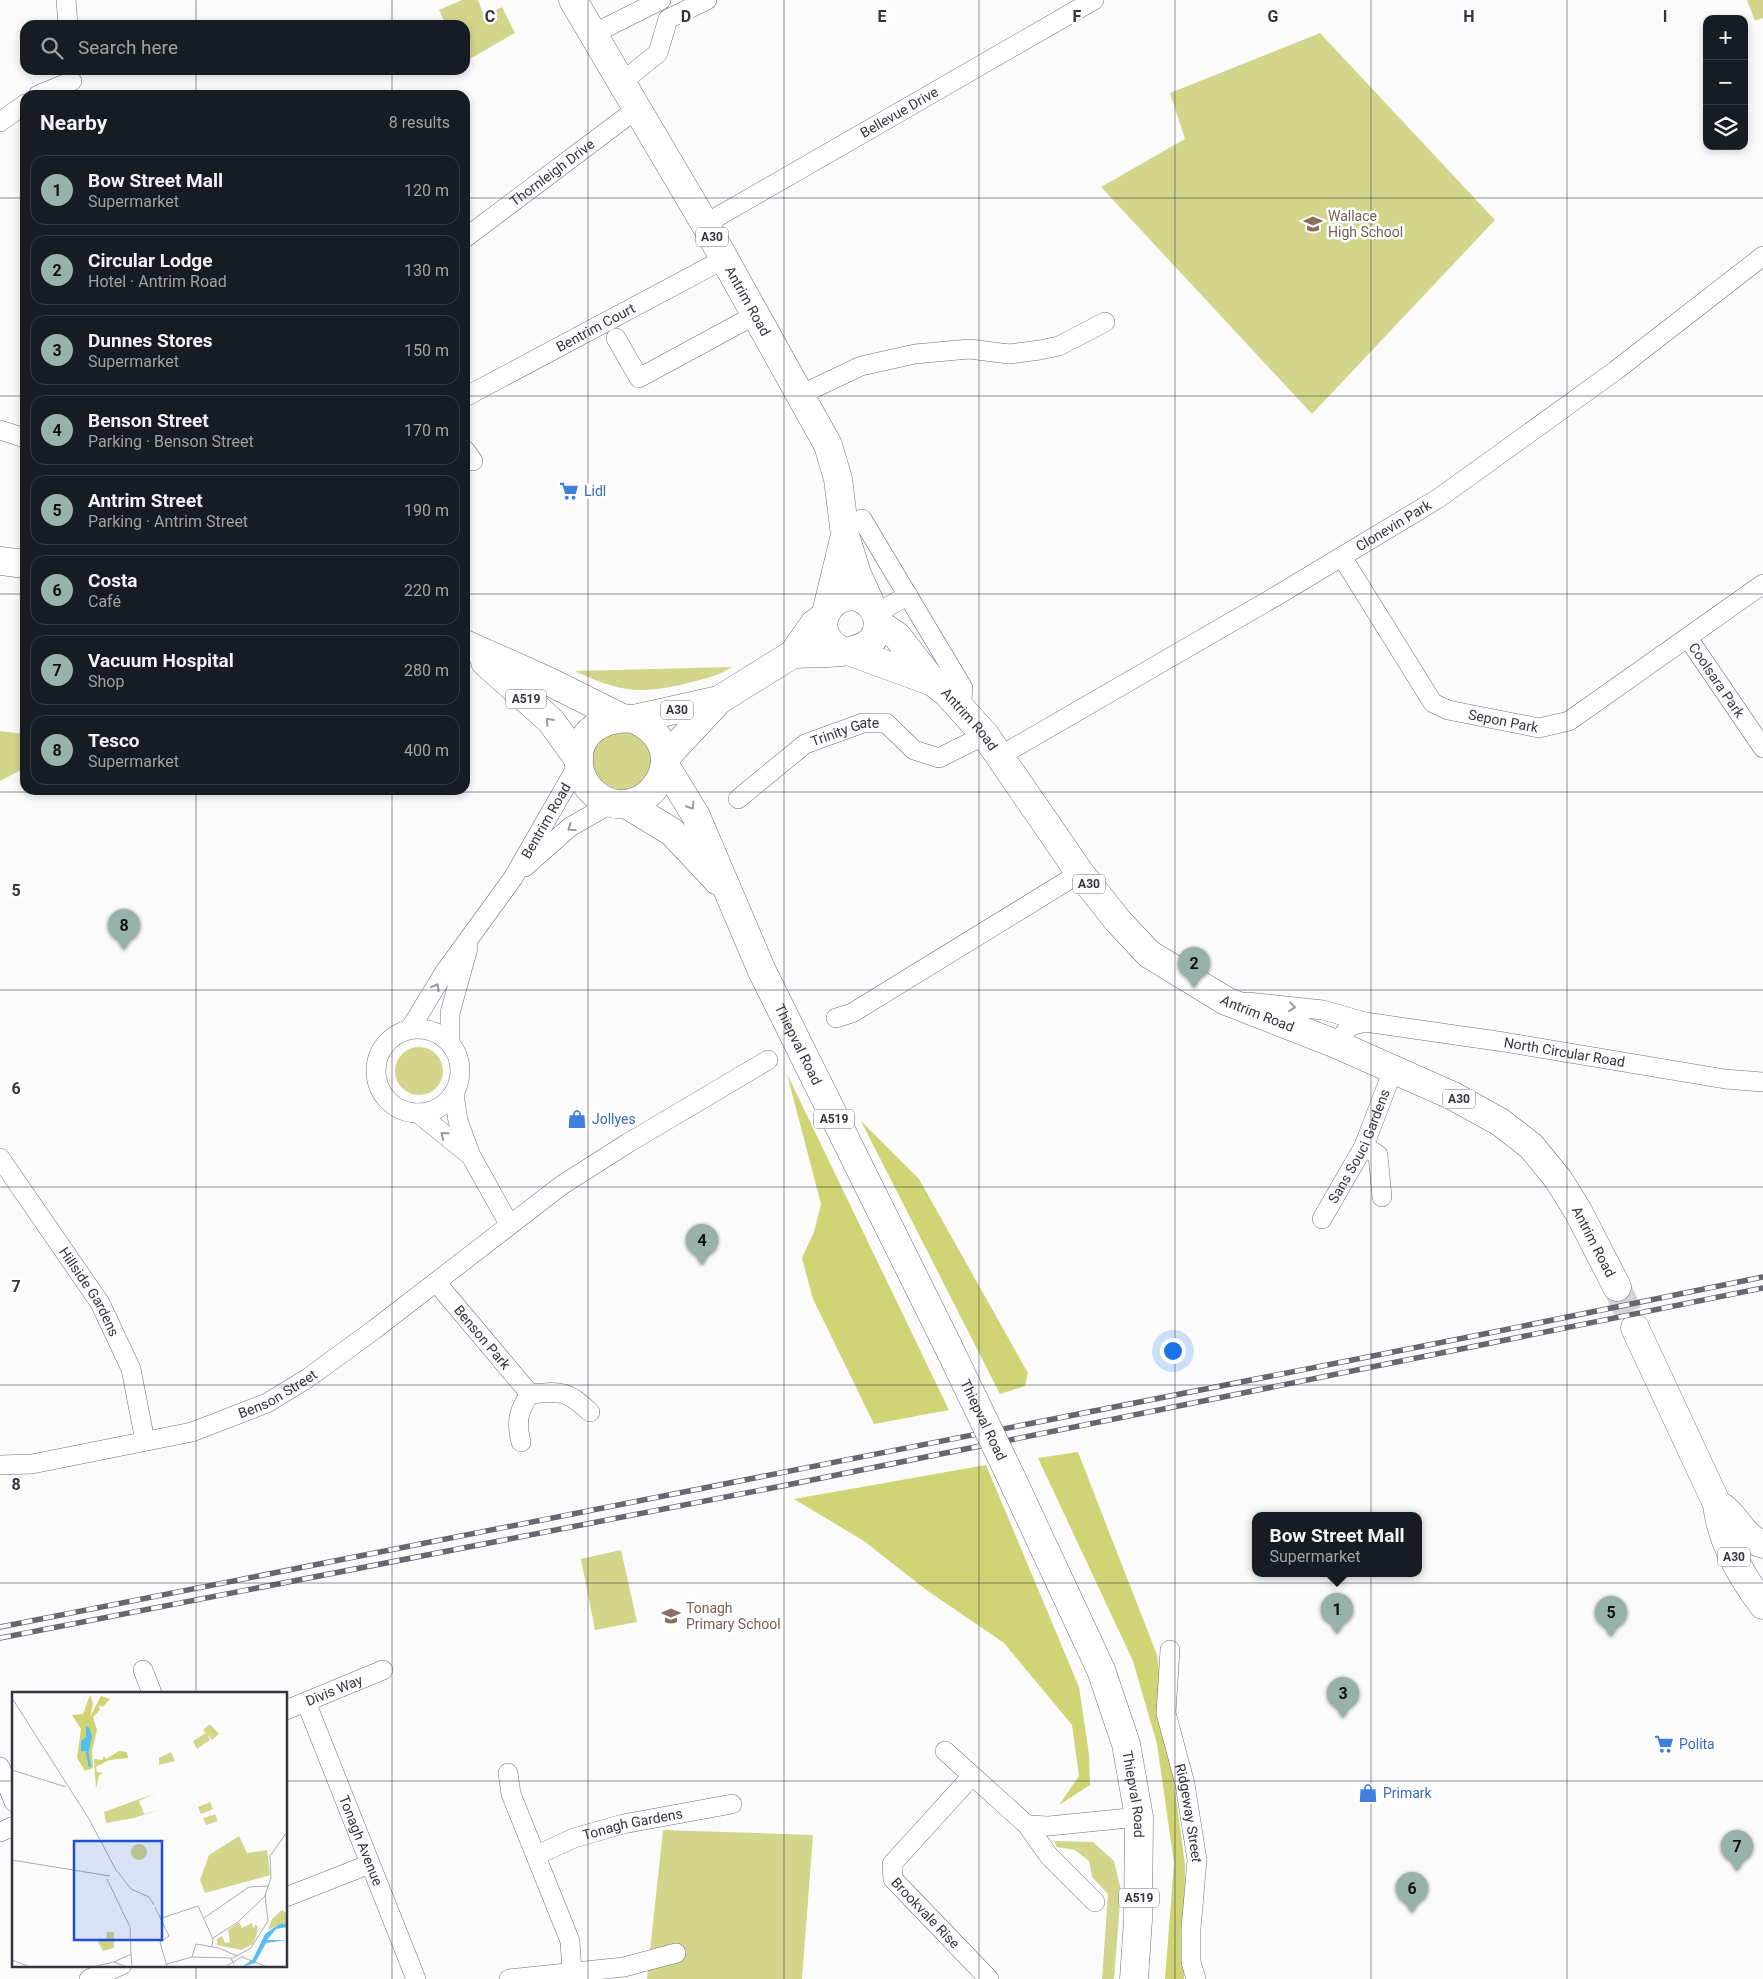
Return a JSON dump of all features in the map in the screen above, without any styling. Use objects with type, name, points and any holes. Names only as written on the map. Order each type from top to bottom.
[{"type":"main road","name":"Antrim Road","points":[[573,0],[705,224],[828,446],[854,527],[857,574],[875,615],[897,636],[933,682],[960,708],[992,745],[1080,873],[1118,921],[1148,954],[1226,1001],[1336,1044],[1454,1096],[1500,1122],[1530,1146],[1558,1179],[1569,1196],[1617,1287]]},
{"type":"main road","name":"Antrim Road","points":[[825,613],[854,527]]},
{"type":"main road","points":[[0,561],[20,563]]},
{"type":"main road","name":"A30","points":[[665,762],[720,700],[793,654],[814,624],[833,603],[848,597],[857,597],[875,615],[872,641],[859,650],[793,654]]},
{"type":"main road","name":"A30","points":[[825,613],[823,626],[829,641],[847,651]]},
{"type":"main road","name":"A519","points":[[470,647],[646,725],[657,734],[663,746],[665,762]]},
{"type":"main road","name":"A519","points":[[470,649],[551,721],[579,761],[582,777],[589,788],[599,798],[619,803]]},
{"type":"main road","name":"Antrim Road","points":[[847,651],[933,682]]},
{"type":"main road","name":"A30","points":[[627,718],[720,700]]},
{"type":"main road","points":[[579,761],[580,750],[585,737],[594,727],[606,720],[627,718]]},
{"type":"main road","points":[[619,803],[640,800],[651,793],[659,783],[665,762]]},
{"type":"main road","name":"Thiepval Road","points":[[665,762],[696,816],[762,971],[948,1346],[1101,1670],[1124,1736],[1139,1817],[1138,1920],[1134,1979]]},
{"type":"main road","name":"Thiepval Road","points":[[619,803],[672,832],[726,890]]},
{"type":"main road","name":"A30","points":[[1635,1328],[1717,1504],[1719,1519],[1740,1573],[1763,1605]]},
{"type":"main road","name":"A30","points":[[1717,1504],[1732,1514],[1746,1535],[1763,1544]]},
{"type":"street","points":[[66,0],[68,20]]},
{"type":"street","points":[[593,34],[661,0]]},
{"type":"street","points":[[622,82],[658,53],[668,19],[707,0]]},
{"type":"street","name":"Bellevue Drive","points":[[705,224],[1064,7],[1094,0]]},
{"type":"street","points":[[51,90],[72,82]]},
{"type":"street","points":[[0,122],[20,108]]},
{"type":"street","name":"Thornleigh Drive","points":[[470,234],[638,108]]},
{"type":"street","name":"Clonevin Park","points":[[992,745],[1342,558],[1439,498],[1615,372],[1763,256]]},
{"type":"street","name":"Bentrim Court","points":[[470,394],[724,258]]},
{"type":"street","name":"Bentrim Court","points":[[616,338],[639,378],[755,315]]},
{"type":"street","points":[[800,395],[861,366],[915,354],[960,350],[1009,354],[1040,350],[1073,339],[1105,322]]},
{"type":"street","points":[[0,430],[20,436]]},
{"type":"street","points":[[854,527],[908,596],[963,688],[960,708]]},
{"type":"street","name":"Sepon Park","points":[[1342,558],[1433,703],[1448,710],[1539,728],[1569,721],[1763,584]]},
{"type":"street","points":[[875,615],[908,596]]},
{"type":"street","name":"Coolsara Park","points":[[1688,638],[1763,748]]},
{"type":"street","name":"Trinity Gate","points":[[738,799],[805,744],[863,723],[886,722],[914,750],[939,758],[992,745]]},
{"type":"street","name":"Bentrim Road","points":[[410,1029],[444,973],[513,878],[579,761]]},
{"type":"street","name":"Bentrim Road","points":[[513,878],[570,827],[619,803]]},
{"type":"street","points":[[836,1018],[852,1013],[1080,873]]},
{"type":"street","name":"Bentrim Road","points":[[450,1042],[450,1013],[473,932]]},
{"type":"street","name":"North Circular Road","points":[[1226,1001],[1323,1010],[1365,1022],[1724,1079],[1763,1082]]},
{"type":"street","points":[[1336,1044],[1350,1026],[1365,1022]]},
{"type":"street","points":[[454,1094],[438,1108],[418,1113],[405,1111],[393,1105],[380,1089],[375,1070],[378,1056],[385,1043],[396,1034],[410,1029],[425,1029],[439,1034],[450,1042],[460,1063],[459,1079],[454,1094],[458,1121],[471,1156],[509,1224]]},
{"type":"street","name":"Benson Street","points":[[0,1465],[32,1464],[192,1432],[267,1403],[308,1378],[562,1185],[628,1143],[768,1060]]},
{"type":"street","name":"Sans Souci Gardens","points":[[1322,1219],[1364,1146],[1393,1070]]},
{"type":"street","points":[[418,1113],[471,1156]]},
{"type":"street","points":[[1364,1146],[1378,1155],[1382,1197]]},
{"type":"street","name":"Hillside Gardens","points":[[0,1158],[100,1303],[131,1369],[145,1440]]},
{"type":"street","name":"Benson Park","points":[[436,1282],[530,1394]]},
{"type":"street","points":[[521,1442],[517,1425],[520,1408],[530,1394],[557,1391],[572,1396],[590,1412]]},
{"type":"street","name":"Ridgeway Street","points":[[1170,1650],[1166,1713],[1186,1784],[1197,1860],[1191,1929],[1191,1962],[1196,1979]]},
{"type":"street","points":[[143,1670],[152,1692]]},
{"type":"street","name":"Divis Way","points":[[288,1709],[383,1670]]},
{"type":"street","name":"Tonagh Avenue","points":[[306,1702],[416,1979]]},
{"type":"street","points":[[945,1751],[1027,1825],[1049,1856],[1095,1902]]},
{"type":"street","points":[[0,1767],[12,1797]]},
{"type":"street","points":[[508,1773],[511,1794],[570,1941],[572,1972]]},
{"type":"street","name":"Brookvale Rise","points":[[972,1776],[892,1864],[893,1879],[989,1979]]},
{"type":"street","name":"Tonagh Gardens","points":[[537,1855],[574,1838],[623,1824],[732,1804]]},
{"type":"street","points":[[1027,1825],[1049,1826],[1139,1817]]},
{"type":"street","points":[[0,1832],[12,1827]]},
{"type":"street","points":[[288,1896],[370,1864]]},
{"type":"street","points":[[509,1979],[624,1967],[676,1953]]},
{"type":"street","points":[[89,1979],[120,1966]]},
{"type":"green space","points":[[462,0],[478,0],[484,16],[502,7],[515,33],[470,59],[470,20],[444,20],[439,10]]},
{"type":"green space","points":[[1747,0],[1763,0],[1763,18],[1755,21]]},
{"type":"green space","points":[[1320,33],[1495,220],[1312,414],[1101,187],[1185,139],[1170,93]]},
{"type":"green space","points":[[732,667],[700,680],[671,687],[643,690],[617,687],[575,671]]},
{"type":"green space","points":[[626,730],[646,739],[655,759],[644,788],[614,794],[591,773],[592,754],[597,742],[608,735]]},
{"type":"green space","points":[[0,731],[20,733],[20,771],[0,781]]},
{"type":"green space","points":[[414,1047],[424,1047],[436,1054],[443,1066],[443,1076],[436,1088],[424,1095],[414,1095],[406,1091],[399,1084],[395,1076],[395,1066],[399,1058],[406,1051]]},
{"type":"green space","points":[[787,1074],[949,1410],[874,1424],[813,1299],[802,1258],[814,1232],[821,1204]]},
{"type":"green space","points":[[861,1121],[919,1179],[1028,1373],[1025,1386],[1000,1394]]},
{"type":"green space","points":[[1078,1452],[1157,1655],[1185,1865],[1184,1979],[1165,1979],[1174,1863],[1157,1744],[1133,1661],[1038,1458]]},
{"type":"green space","points":[[986,1465],[1079,1687],[1089,1754],[1090,1785],[1059,1805],[1079,1776],[1072,1725],[1004,1643],[925,1589],[864,1541],[794,1499]]},
{"type":"green space","points":[[621,1550],[637,1622],[595,1630],[581,1559]]},
{"type":"green space","points":[[663,1830],[813,1835],[802,1979],[647,1979]]},
{"type":"green space","points":[[1054,1841],[1093,1842],[1114,1861],[1121,1890],[1114,1979],[1102,1979],[1108,1894],[1092,1877],[1089,1861],[1075,1850],[1057,1847]]},
{"type":"tunnel","points":[[1617,1287],[1635,1328]]},
{"type":"railway","points":[[0,1627],[1489,1333],[1763,1277]]},
{"type":"railway","points":[[0,1638],[787,1485],[1763,1288]]},
{"type":"place","name":"Wallace High School","points":[[1313,224]]},
{"type":"place","name":"Lidl","points":[[569,491]]},
{"type":"place","name":"Tesco","points":[[124,950]]},
{"type":"place","name":"Circular Lodge","points":[[1194,988]]},
{"type":"place","name":"Jollyes","points":[[577,1119]]},
{"type":"place","name":"Benson Street","points":[[702,1265]]},
{"type":"place","name":"Tonagh Primary School","points":[[671,1616]]},
{"type":"place","name":"Bow Street Mall","points":[[1337,1634]]},
{"type":"place","name":"Antrim Street","points":[[1611,1637]]},
{"type":"place","name":"Dunnes Stores","points":[[1343,1718]]},
{"type":"place","name":"Polita","points":[[1664,1744]]},
{"type":"place","name":"Primark","points":[[1368,1793]]},
{"type":"place","name":"Vacuum Hospital","points":[[1737,1871]]},
{"type":"place","name":"Costa","points":[[1412,1913]]}]
